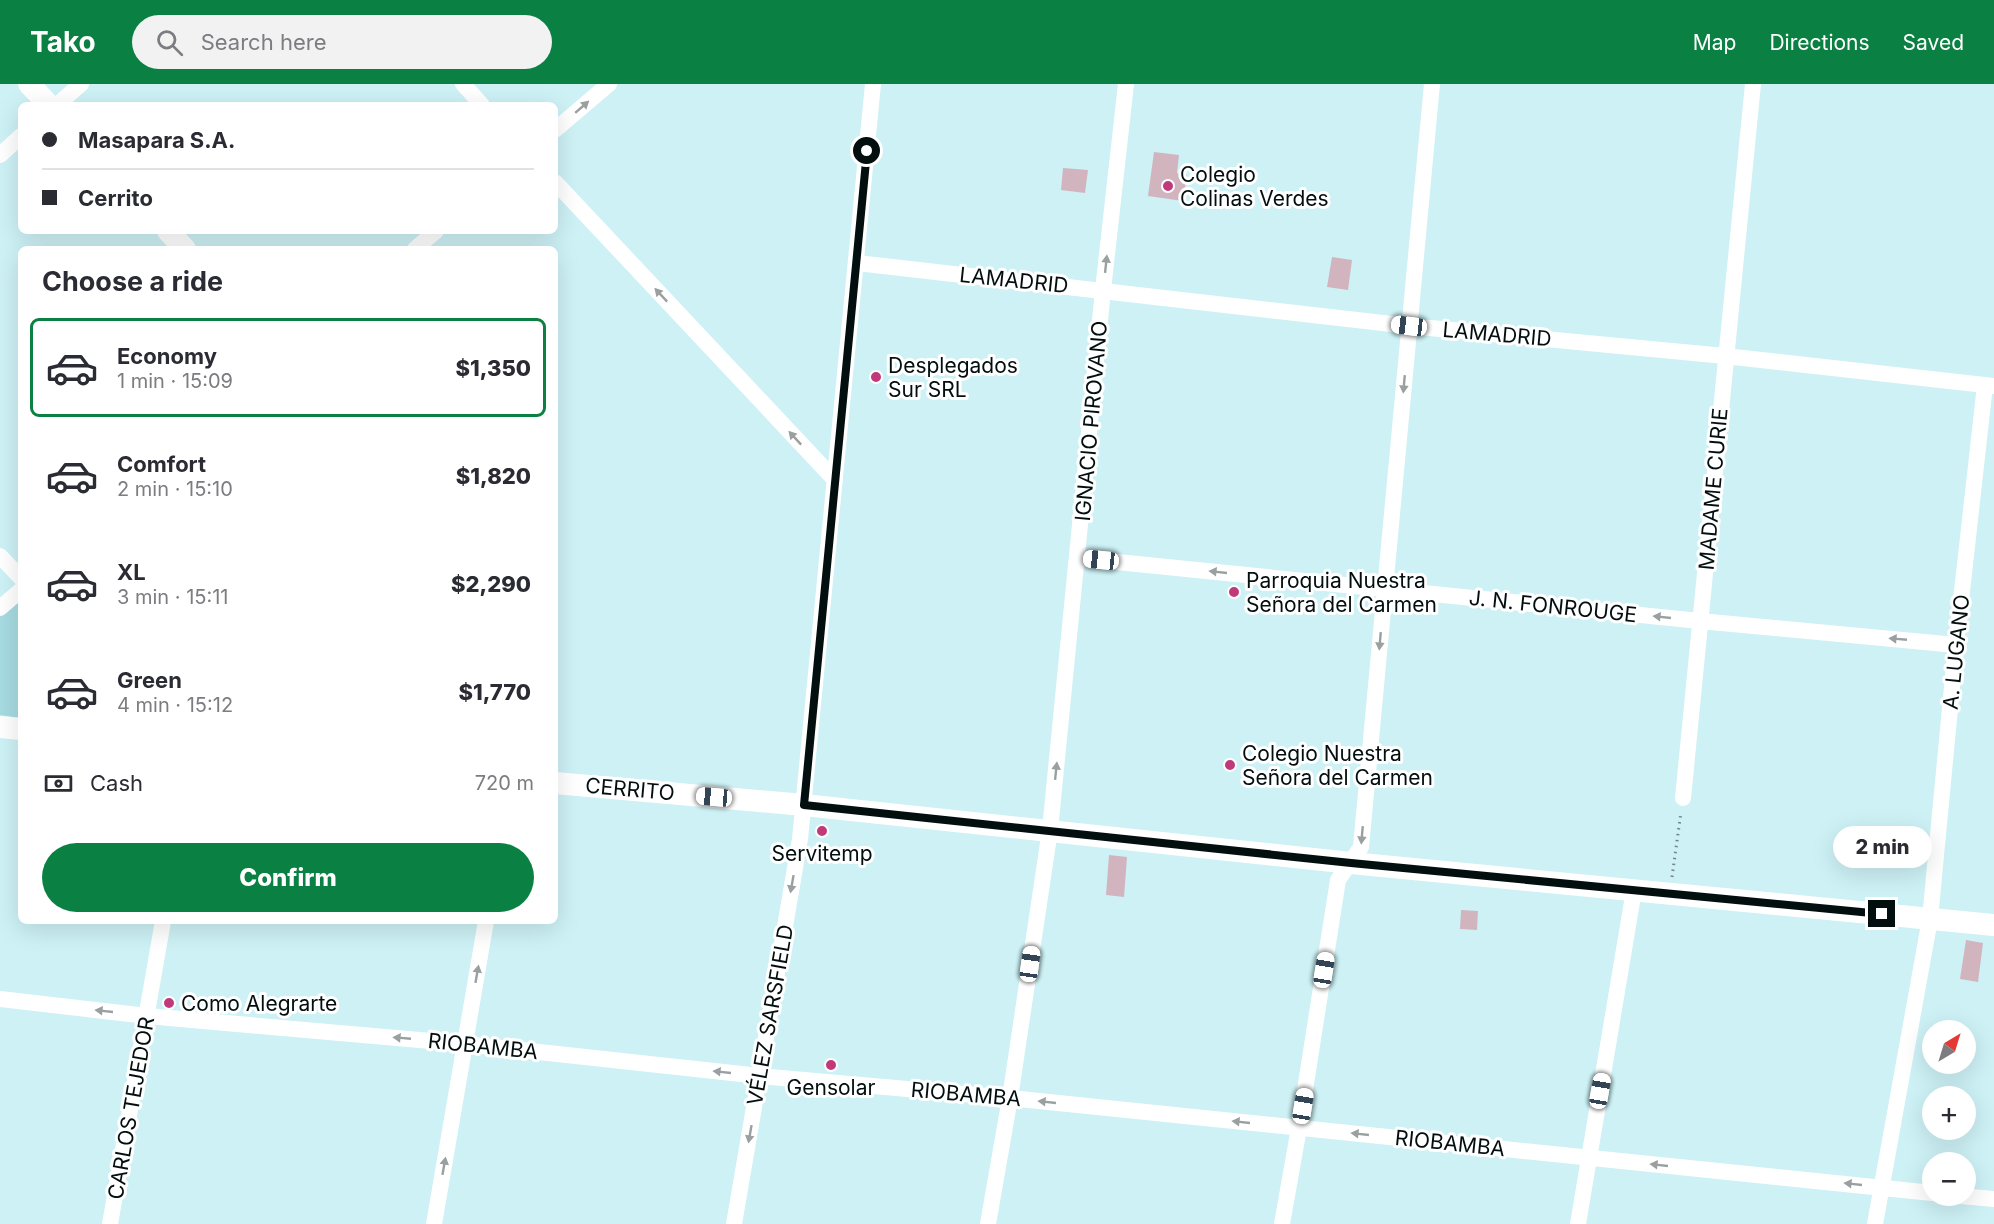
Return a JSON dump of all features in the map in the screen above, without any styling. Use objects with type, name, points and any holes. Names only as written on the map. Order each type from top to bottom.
[{"type":"main road","points":[[29,84],[46,102]]},
{"type":"main road","points":[[171,234],[182,246]]},
{"type":"main road","points":[[0,728],[18,729]]},
{"type":"main road","name":"CERRITO","points":[[558,783],[804,805],[1351,863],[1994,925]]},
{"type":"street","points":[[60,102],[81,84]]},
{"type":"street","points":[[462,84],[479,102]]},
{"type":"street","points":[[558,127],[609,84]]},
{"type":"street","name":"VÉLEZ SARSFIELD","points":[[734,1224],[800,839],[873,84]]},
{"type":"street","name":"IGNACIO PIROVANO","points":[[988,1224],[1010,1098],[1050,830],[1103,290],[1126,84]]},
{"type":"street","points":[[1282,1224],[1338,880],[1361,847],[1432,84]]},
{"type":"street","name":"MADAME CURIE","points":[[1683,798],[1753,84]]},
{"type":"street","points":[[0,155],[18,139]]},
{"type":"street","points":[[558,185],[835,480]]},
{"type":"street","points":[[418,246],[432,234]]},
{"type":"street","name":"LAMADRID","points":[[857,263],[1409,326],[1725,356],[1989,385]]},
{"type":"street","name":"A. LUGANO","points":[[1875,1224],[1930,918],[1956,645],[1989,385]]},
{"type":"street","points":[[0,556],[18,575]]},
{"type":"street","name":"J. N. FONROUGE","points":[[1078,558],[1956,645]]},
{"type":"street","points":[[0,608],[18,593]]},
{"type":"street","points":[[1578,1224],[1634,890]]},
{"type":"street","name":"CARLOS TEJEDOR","points":[[110,1224],[162,924]]},
{"type":"street","points":[[434,1224],[485,924]]},
{"type":"street","name":"RIOBAMBA","points":[[0,999],[147,1016],[465,1044],[760,1076],[1010,1098],[1922,1191]]},
{"type":"street","points":[[1976,1197],[1994,1199]]},
{"type":"path","points":[[1669,893],[1683,798]]},
{"type":"shaded area","points":[[18,601],[18,718],[0,715],[0,614]]},
{"type":"building","name":"Colegio Colinas Verdes","points":[[1154,152],[1179,155],[1177,173],[1187,175],[1183,201],[1148,196]]},
{"type":"building","points":[[1063,168],[1088,170],[1085,193],[1061,190]]},
{"type":"building","points":[[1332,257],[1352,260],[1348,290],[1327,287]]},
{"type":"building","points":[[1109,855],[1127,857],[1124,897],[1106,895]]},
{"type":"building","points":[[1461,910],[1478,911],[1477,930],[1460,929]]},
{"type":"building","points":[[1966,940],[1983,943],[1978,982],[1960,979]]},
{"type":"place","name":"Colegio Colinas Verdes","points":[[1168,186]]},
{"type":"place","name":"Desplegados Sur SRL","points":[[876,377]]},
{"type":"place","name":"Parroquia Nuestra Señora del Carmen","points":[[1234,592]]},
{"type":"place","name":"Colegio Nuestra Señora del Carmen","points":[[1230,765]]},
{"type":"place","name":"Servitemp","points":[[822,831]]},
{"type":"place","name":"Como Alegrarte","points":[[169,1003]]},
{"type":"place","name":"Gensolar","points":[[831,1065]]},
{"type":"route","points":[[867,151],[804,805],[1351,863],[1882,914]]}]
